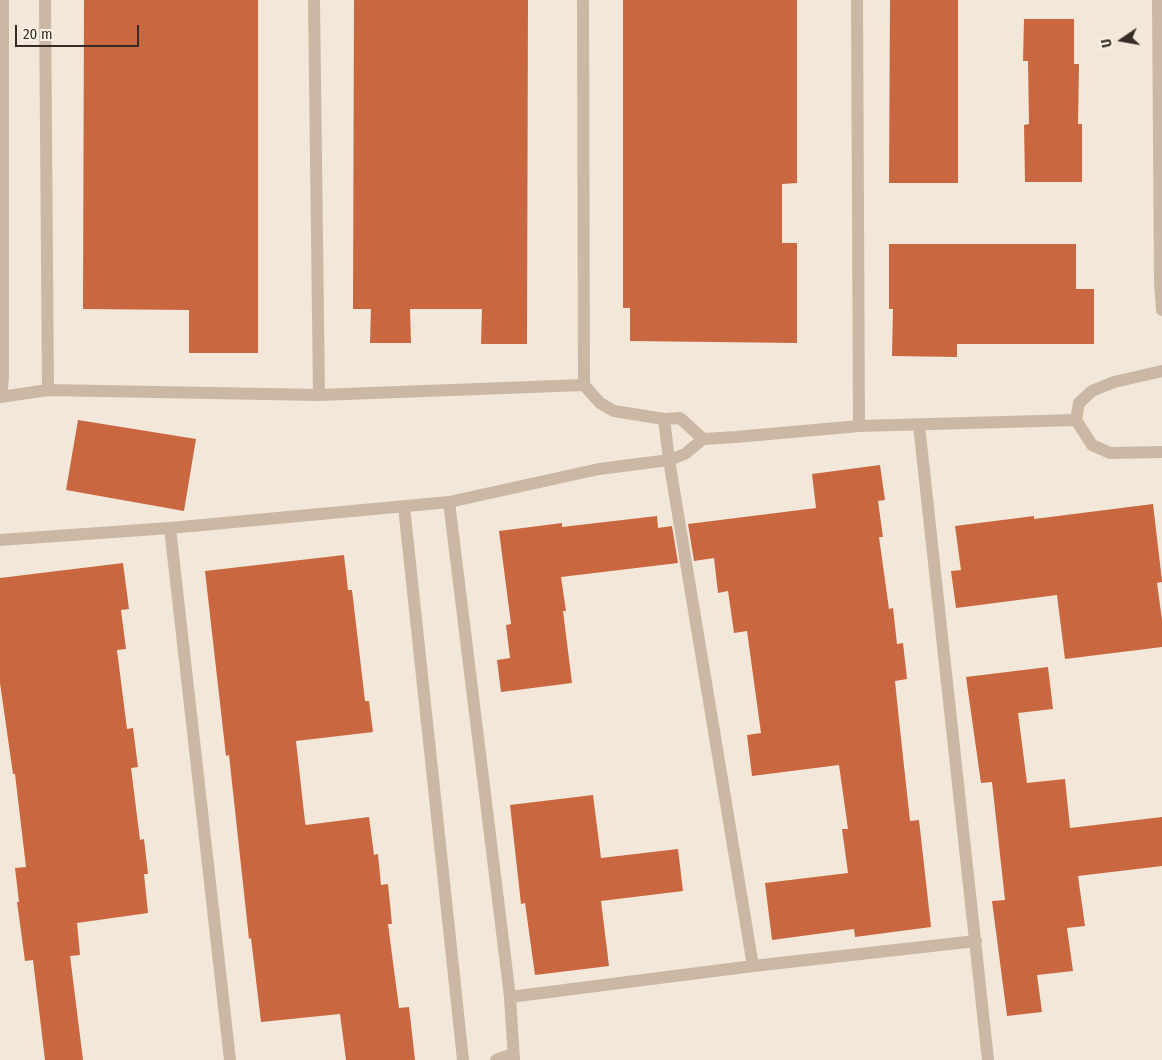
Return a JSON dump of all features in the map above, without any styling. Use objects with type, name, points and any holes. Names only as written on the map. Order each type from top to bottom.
[{"type":"street","points":[[45,0],[48,390]]},
{"type":"street","points":[[314,0],[319,395]]},
{"type":"street","points":[[583,0],[584,385],[600,403],[614,412],[664,419],[680,418],[703,438]]},
{"type":"street","points":[[857,0],[859,426]]},
{"type":"street","points":[[1158,0],[1160,282],[1162,310]]},
{"type":"street","points":[[2,1],[3,378],[0,397],[48,390],[319,395],[584,385]]},
{"type":"street","points":[[1162,371],[1114,382],[1092,391],[1080,403],[1076,420],[1092,445],[1110,453],[1162,452]]},
{"type":"street","points":[[664,419],[669,460],[753,966]]},
{"type":"street","points":[[0,540],[170,528],[449,502],[599,469],[669,460],[685,454],[703,438],[736,437],[859,426],[1076,420]]},
{"type":"street","points":[[920,424],[988,1060]]},
{"type":"street","points":[[449,502],[510,996],[514,1057],[496,1060]]},
{"type":"street","points":[[404,507],[463,1060]]},
{"type":"street","points":[[170,528],[230,1060]]},
{"type":"street","points":[[510,996],[976,941]]},
{"type":"building","points":[[84,0],[258,0],[258,353],[189,353],[189,310],[83,309]]},
{"type":"building","points":[[354,0],[528,0],[527,344],[481,344],[482,309],[410,309],[411,343],[370,343],[371,309],[353,309]]},
{"type":"building","points":[[623,0],[797,0],[797,183],[782,184],[782,243],[797,243],[797,343],[630,341],[630,308],[623,308]]},
{"type":"building","points":[[890,0],[958,0],[958,183],[889,183]]},
{"type":"building","points":[[1024,19],[1074,19],[1074,64],[1079,64],[1078,124],[1082,124],[1082,182],[1025,182],[1024,125],[1029,124],[1028,61],[1023,61]]},
{"type":"building","points":[[889,244],[1076,244],[1076,289],[1094,289],[1094,344],[957,344],[957,357],[892,356],[893,309],[889,309]]},
{"type":"building","points":[[78,420],[196,439],[184,511],[66,490]]},
{"type":"building","points":[[880,465],[885,500],[878,501],[883,537],[879,537],[889,609],[893,608],[897,644],[903,643],[907,679],[895,681],[910,821],[919,820],[931,927],[855,937],[854,929],[772,940],[765,883],[848,873],[842,829],[848,829],[839,765],[752,776],[747,735],[761,733],[747,631],[734,633],[728,591],[718,593],[714,558],[694,561],[688,524],[816,508],[812,474]]},
{"type":"building","points":[[1153,504],[1162,581],[1157,583],[1162,620],[1162,647],[1065,659],[1057,595],[956,608],[951,571],[961,570],[955,526],[1034,516],[1034,519]]},
{"type":"building","points":[[657,516],[658,528],[672,526],[678,563],[561,577],[566,611],[563,611],[572,683],[501,692],[497,660],[510,658],[506,625],[511,624],[499,531],[562,523],[562,527]]},
{"type":"building","points":[[344,555],[348,590],[352,590],[365,701],[369,701],[373,732],[296,741],[305,822],[306,825],[369,817],[374,855],[378,854],[381,885],[388,884],[392,924],[388,924],[399,1008],[409,1007],[415,1060],[346,1060],[340,1014],[261,1022],[251,938],[249,939],[229,755],[226,756],[205,571]]},
{"type":"building","points":[[123,563],[129,609],[121,610],[126,649],[117,650],[127,729],[133,728],[138,767],[131,768],[140,840],[144,839],[148,874],[144,874],[148,913],[77,923],[80,955],[70,956],[83,1060],[45,1060],[33,960],[25,961],[17,902],[19,902],[15,868],[26,867],[15,774],[13,774],[0,683],[0,578]]},
{"type":"building","points":[[1048,667],[1053,709],[1018,713],[1027,783],[1065,779],[1070,828],[1162,817],[1162,866],[1078,876],[1085,926],[1067,928],[1073,971],[1037,975],[1042,1012],[1007,1016],[992,901],[1005,900],[992,782],[981,783],[966,677]]},
{"type":"building","points":[[593,795],[601,858],[678,849],[683,891],[601,901],[609,966],[535,975],[525,903],[521,904],[510,805]]}]
